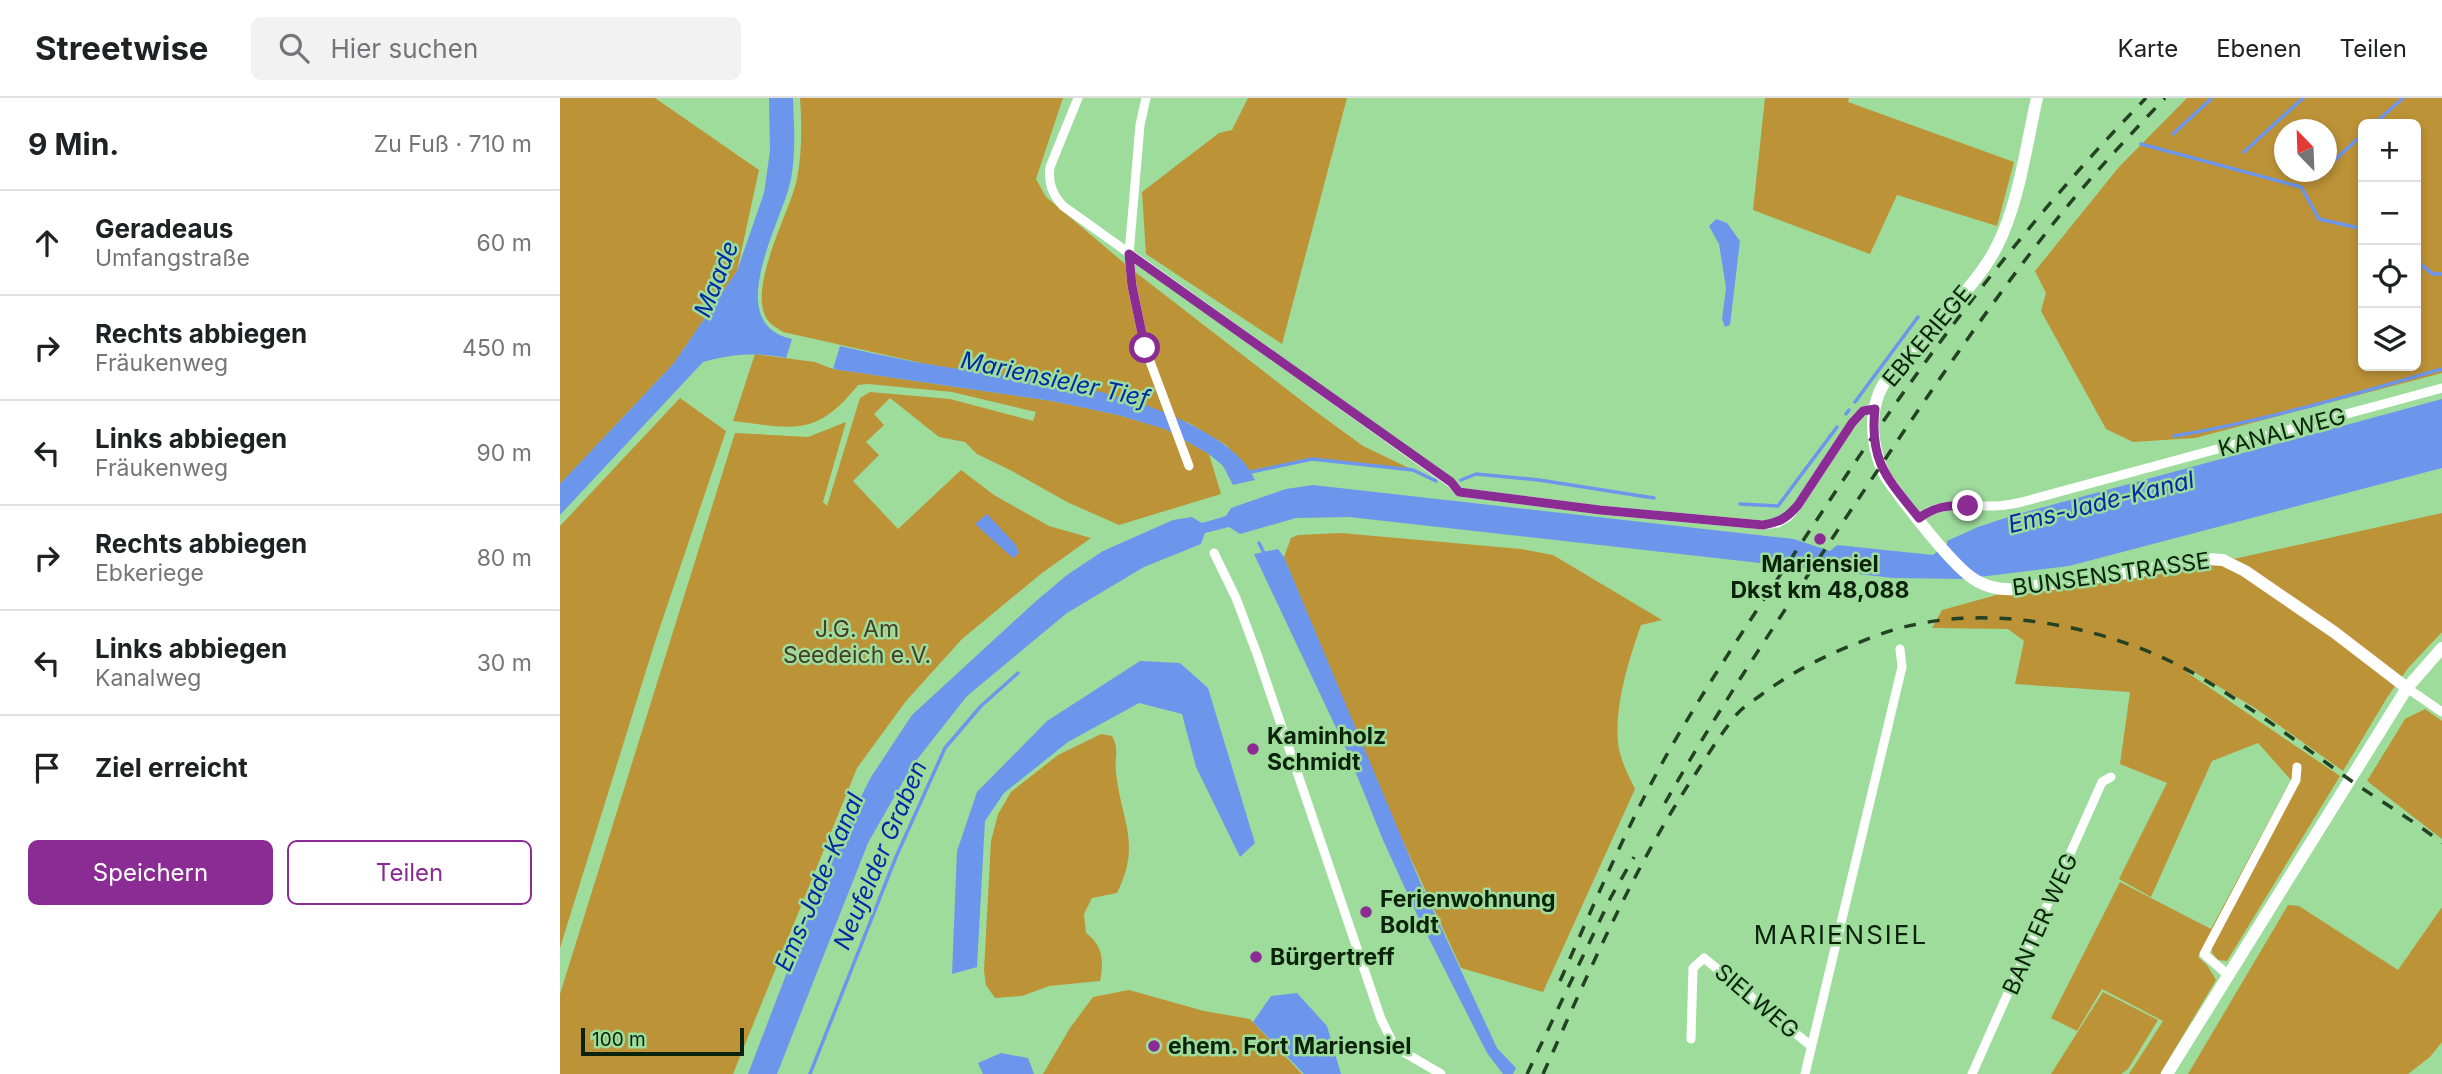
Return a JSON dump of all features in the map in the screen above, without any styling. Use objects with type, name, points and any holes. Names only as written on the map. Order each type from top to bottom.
[{"type":"street","points":[[1078,98],[1050,167],[1049,177],[1054,196],[1063,206],[1440,475],[1459,492],[1705,520],[1763,525],[1778,523],[1788,517],[1798,505],[1852,423],[1863,411],[1875,409]]},
{"type":"street","points":[[1146,98],[1140,125],[1129,254],[1132,286],[1145,348],[1189,466]]},
{"type":"street","name":"EBKERIEGE","points":[[1985,585],[1968,575],[1935,540],[1881,467],[1873,434],[1875,409],[1884,384],[1985,267],[1996,248],[2011,208],[2037,98]]},
{"type":"street","name":"KANALWEG","points":[[1919,518],[1931,509],[1952,504],[1997,506],[2022,502],[2442,388]]},
{"type":"street","points":[[1214,553],[1236,598],[1257,654],[1381,1019],[1395,1047],[1441,1074]]},
{"type":"street","name":"BUNSENSTRASSE","points":[[1985,585],[1996,589],[2015,589],[2207,559],[2223,560],[2245,571],[2334,632],[2407,688]]},
{"type":"street","points":[[2167,1074],[2407,688],[2442,648]]},
{"type":"street","points":[[1805,1074],[1902,667],[1900,649]]},
{"type":"street","points":[[2407,688],[2442,712]]},
{"type":"street","points":[[2228,975],[2204,954],[2296,780],[2297,767]]},
{"type":"street","name":"BANTER WEG","points":[[1972,1074],[2102,782],[2110,777]]},
{"type":"street","name":"SIELWEG","points":[[1691,1038],[1693,968],[1704,953],[1811,1046]]},
{"type":"green space","points":[[560,98],[655,98],[759,170],[737,271],[674,363],[560,484]]},
{"type":"green space","points":[[800,98],[1063,98],[1036,179],[1046,197],[1130,268],[1311,408],[1363,446],[1413,470],[1312,459],[1251,472],[1226,445],[1189,423],[1042,381],[935,366],[783,332],[770,323],[763,310],[762,293],[771,253],[797,179],[801,138]]},
{"type":"green space","points":[[1248,98],[1347,98],[1282,344],[1146,254],[1142,192],[1219,133],[1232,130]]},
{"type":"green space","points":[[1765,98],[1849,98],[1848,102],[2014,162],[1997,226],[1897,195],[1870,254],[1753,210]]},
{"type":"green space","points":[[2187,98],[2442,98],[2442,373],[2195,438],[2133,442],[2106,429],[2041,311],[2046,293],[2035,271],[2119,167]]},
{"type":"green space","name":"J.G. Am Seedeich e.V.","points":[[755,354],[815,362],[833,369],[1052,401],[1118,415],[1165,429],[1209,454],[1221,494],[1119,525],[1067,502],[977,454],[965,442],[939,437],[890,398],[874,414],[884,425],[866,442],[879,455],[853,481],[898,529],[961,470],[994,495],[1049,526],[1091,538],[1042,573],[962,639],[906,701],[857,768],[733,1074],[560,1074],[560,994],[735,433],[808,437],[846,422],[823,502],[827,506],[860,398],[870,392],[950,399],[1033,421],[1036,412],[952,392],[868,384],[858,385],[829,414],[802,426],[772,426],[733,421]]},
{"type":"green space","points":[[680,398],[726,431],[654,645],[560,948],[560,526]]},
{"type":"green space","points":[[2442,513],[2442,632],[2409,667],[2388,696],[2343,771],[2255,708],[2189,669],[2188,673],[2340,776],[2227,961],[2218,960],[2212,953],[2211,935],[2198,957],[2207,965],[2216,980],[2160,1074],[2129,1074],[2163,1021],[2102,989],[2077,1031],[2051,1018],[2120,882],[2211,929],[2291,780],[2258,743],[2212,761],[2151,897],[2119,879],[2167,783],[2120,764],[2130,692],[2015,684],[2024,641],[2008,629],[1932,628],[1942,610],[2000,594],[2138,576],[2238,558]]},
{"type":"green space","points":[[1341,533],[1521,549],[1553,555],[1662,620],[1641,625],[1627,668],[1618,713],[1618,743],[1622,761],[1635,789],[1543,992],[1461,968],[1389,811],[1284,557],[1291,538],[1298,535]]},
{"type":"green space","points":[[2425,709],[2442,721],[2442,839],[2367,781],[2405,719]]},
{"type":"green space","points":[[1101,734],[1112,736],[1116,746],[1116,772],[1129,846],[1128,860],[1117,893],[1092,898],[1084,914],[1086,933],[1096,943],[1101,954],[1100,981],[1049,986],[1022,996],[995,998],[986,985],[984,971],[991,841],[998,814],[1011,792],[1058,755]]},
{"type":"green space","points":[[2288,905],[2299,906],[2398,970],[2442,907],[2442,1042],[2430,1057],[2408,1074],[2188,1074]]},
{"type":"green space","points":[[1129,990],[1204,1011],[1250,1019],[1302,1074],[1043,1074],[1070,1028],[1093,997]]},
{"type":"green space","points":[[2103,992],[2158,1020],[2128,1069],[2121,1074],[2051,1074]]},
{"type":"water","points":[[769,98],[793,98],[793,169],[761,269],[758,292],[760,313],[771,329],[792,339],[786,358],[744,355],[703,362],[560,515],[560,484],[674,363],[737,271],[764,193],[770,151]]},
{"type":"water","points":[[1716,219],[1727,223],[1740,241],[1730,325],[1725,327],[1722,319],[1726,288],[1719,244],[1709,226]]},
{"type":"water","points":[[840,346],[927,364],[1076,387],[1143,404],[1175,417],[1220,442],[1241,459],[1255,480],[1233,485],[1223,466],[1209,454],[1165,429],[1118,415],[1052,401],[833,369]]},
{"type":"water","name":"Ems-Jade-Kanal","points":[[2442,399],[2442,468],[2069,566],[1963,579],[1893,578],[1349,517],[1296,518],[1240,534],[1229,527],[1205,533],[1201,544],[1144,567],[1067,613],[967,696],[912,766],[868,843],[777,1074],[748,1074],[833,852],[871,777],[912,715],[1067,575],[1103,551],[1173,520],[1192,517],[1202,523],[1226,516],[1231,508],[1286,489],[1313,485],[1794,539],[1830,551],[1837,545],[1933,555],[1947,544],[1947,541],[2011,516]]},
{"type":"water","points":[[987,514],[1016,545],[1019,553],[1013,558],[975,524]]},
{"type":"water","points":[[1278,549],[1284,557],[1421,884],[1497,1048],[1516,1068],[1513,1074],[1503,1074],[1487,1053],[1419,919],[1347,751],[1254,554]]},
{"type":"water","points":[[1140,661],[1180,663],[1208,688],[1255,843],[1240,857],[1196,767],[1182,714],[1139,703],[1068,742],[1004,793],[985,821],[977,967],[952,974],[957,851],[977,792],[1047,721]]},
{"type":"water","points":[[1297,993],[1327,1026],[1341,1074],[1304,1074],[1253,1022],[1271,996]]},
{"type":"water","points":[[1001,1053],[1028,1058],[1034,1074],[983,1074],[978,1063]]},
{"type":"waterway","points":[[2173,134],[2212,98]]},
{"type":"waterway","points":[[2244,152],[2303,98]]},
{"type":"waterway","points":[[2380,119],[2403,98]]},
{"type":"waterway","points":[[2337,158],[2358,139]]},
{"type":"waterway","points":[[2141,144],[2301,187],[2319,219],[2358,228]]},
{"type":"waterway","points":[[2421,265],[2433,274],[2442,274]]},
{"type":"waterway","points":[[1855,402],[1918,317]]},
{"type":"waterway","points":[[2174,436],[2276,415],[2442,369]]},
{"type":"waterway","points":[[1846,414],[1849,410]]},
{"type":"waterway","points":[[1740,504],[1778,506],[1837,427]]},
{"type":"waterway","points":[[1251,472],[1312,459],[1413,470],[1436,481]]},
{"type":"waterway","points":[[1461,480],[1476,474],[1539,480],[1654,498]]},
{"type":"waterway","name":"Mariensieler Tief","points":[[1259,543],[1264,553]]},
{"type":"waterway","name":"Neufelder Graben","points":[[810,1074],[896,857],[945,748],[981,706],[1018,673]]},
{"type":"railway","points":[[1560,981],[1612,863],[1670,749],[1782,573],[1895,405],[1973,298],[2057,196],[2146,98]]},
{"type":"railway","points":[[1665,803],[1777,622],[1971,335],[2063,212],[2165,98]]},
{"type":"railway","points":[[1543,1074],[1632,882],[1674,808],[1737,714],[1793,674],[1838,651],[1889,631],[1947,620],[2020,620],[2057,625],[2129,644],[2193,673],[2250,709],[2442,843]]},
{"type":"railway","points":[[1527,1074],[1611,897],[1634,857]]},
{"type":"place","name":"Mariensiel Dkst km 48,088","points":[[1820,539]]},
{"type":"place","name":"Kaminholz Schmidt","points":[[1253,749]]},
{"type":"place","name":"Ferienwohnung Boldt","points":[[1366,912]]},
{"type":"place","name":"Bürgertreff","points":[[1256,957]]},
{"type":"place","name":"ehem. Fort Mariensiel","points":[[1154,1046]]},
{"type":"district","name":"MARIENSIEL","points":[[1841,934]]},
{"type":"route","points":[[1145,348],[1132,286],[1129,254],[1451,482],[1459,492],[1600,510],[1763,525],[1778,523],[1788,517],[1798,505],[1852,423],[1863,411],[1875,409],[1873,434],[1881,467],[1892,486],[1919,518],[1931,509],[1952,504],[1968,506]]},
{"type":"water label","name":"Maade","points":[[716,279]]}]
